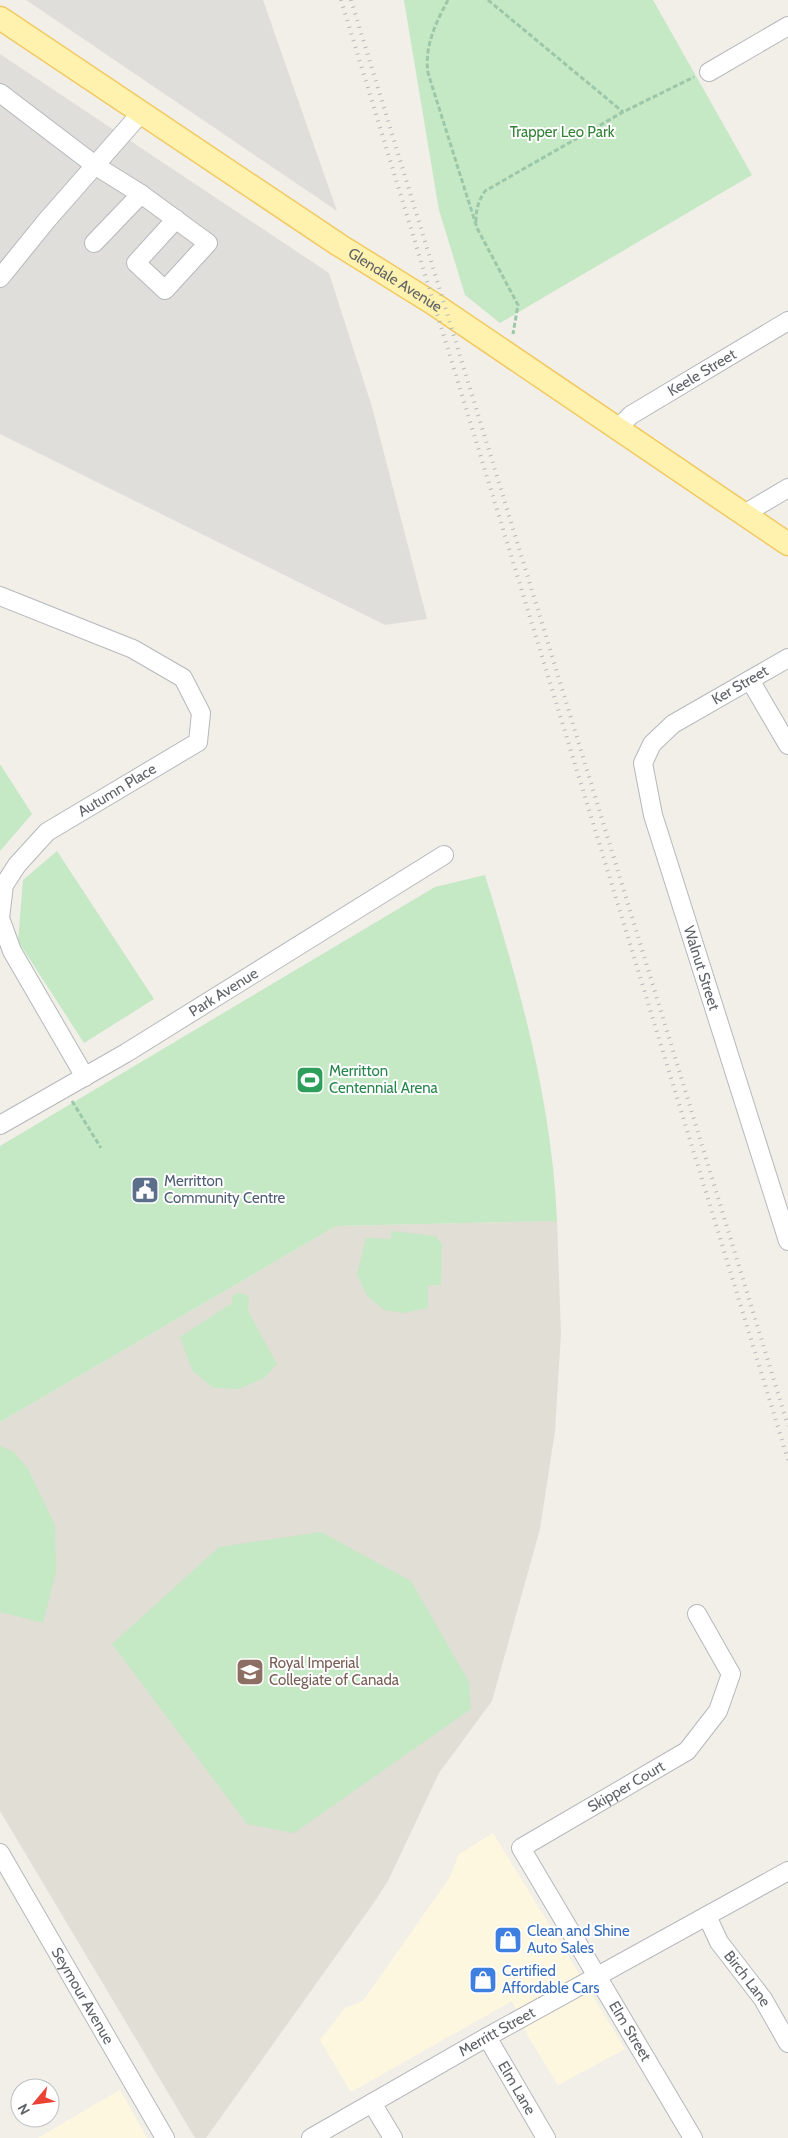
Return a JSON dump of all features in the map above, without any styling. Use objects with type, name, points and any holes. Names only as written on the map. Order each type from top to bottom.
[{"type":"main road","name":"Glendale Avenue","points":[[1,22],[339,245],[434,304],[788,544]]},
{"type":"street","points":[[708,72],[788,26]]},
{"type":"street","points":[[0,93],[96,166],[141,194],[176,219]]},
{"type":"street","points":[[0,278],[141,113]]},
{"type":"street","points":[[94,243],[141,194]]},
{"type":"street","name":"Keele Street","points":[[618,428],[631,415],[788,321]]},
{"type":"street","points":[[744,514],[788,488]]},
{"type":"street","name":"Autumn Place","points":[[0,596],[133,649],[184,678],[201,713],[198,742],[47,832],[17,864],[4,885],[0,918],[12,951],[85,1077]]},
{"type":"street","name":"Ker Street","points":[[692,712],[788,658]]},
{"type":"street","points":[[750,680],[788,746]]},
{"type":"street","name":"Walnut Street","points":[[692,712],[674,724],[652,744],[642,763],[653,815],[787,1235]]},
{"type":"street","name":"Park Avenue","points":[[0,1125],[85,1077],[444,854]]},
{"type":"street","name":"Skipper Court","points":[[521,1848],[687,1752],[718,1711],[731,1674],[698,1614]]},
{"type":"street","name":"Elm Street","points":[[521,1848],[693,2138]]},
{"type":"street","name":"Seymour Avenue","points":[[0,1853],[165,2138]]},
{"type":"street","name":"Merritt Street","points":[[311,2138],[487,2037],[788,1871]]},
{"type":"street","name":"Birch Lane","points":[[707,1916],[719,1942],[762,1999],[788,2043]]},
{"type":"street","name":"Elm Lane","points":[[487,2037],[546,2138]]},
{"type":"street","points":[[372,2103],[393,2138]]},
{"type":"path","points":[[448,0],[435,24],[426,60],[427,67],[477,228],[518,305],[509,355]]},
{"type":"path","points":[[488,0],[623,112]]},
{"type":"path","points":[[477,228],[476,210],[478,201],[485,191],[623,112],[688,79],[708,72]]},
{"type":"path","points":[[72,1101],[101,1148]]},
{"type":"shaded area","points":[[26,0],[263,0],[337,211]]},
{"type":"shaded area","points":[[0,54],[329,273],[372,407],[427,619],[385,625],[0,434]]},
{"type":"shaded area","name":"Royal Imperial Collegiate of Canada","points":[[557,1221],[561,1334],[555,1431],[540,1529],[492,1701],[439,1773],[388,1881],[373,1904],[206,2138],[195,2138],[0,1811],[0,1422],[336,1226]]},
{"type":"shaded area","points":[[493,1833],[625,2049],[558,2085],[529,2038],[512,2001],[351,2092],[320,2040],[345,2008],[363,2001],[450,1877],[459,1854]]},
{"type":"shaded area","points":[[120,2090],[147,2138],[38,2138],[55,2128],[60,2128],[60,2125]]},
{"type":"green space","name":"Trapper Leo Park","points":[[404,0],[653,0],[752,175],[500,323],[465,295],[439,210]]},
{"type":"green space","points":[[0,764],[32,814],[0,851]]},
{"type":"green space","points":[[57,851],[154,999],[84,1043],[18,941],[23,880]]},
{"type":"green space","points":[[485,875],[522,1002],[532,1045],[549,1132],[557,1221],[336,1226],[0,1422],[0,1146],[435,887]]},
{"type":"green space","points":[[391,1231],[436,1236],[442,1244],[441,1285],[428,1285],[428,1308],[403,1313],[384,1310],[367,1296],[357,1274],[366,1238],[391,1239]]},
{"type":"green space","points":[[238,1292],[249,1296],[248,1311],[277,1364],[264,1378],[239,1389],[213,1388],[192,1370],[180,1337],[232,1303],[232,1297]]},
{"type":"green space","points":[[0,1446],[14,1452],[28,1469],[55,1525],[56,1572],[43,1623],[0,1612]]},
{"type":"green space","points":[[321,1532],[411,1581],[469,1682],[471,1709],[294,1833],[247,1824],[112,1644],[219,1547]]},
{"type":"railway","points":[[341,0],[788,1460]]},
{"type":"railway","points":[[351,0],[788,1426]]},
{"type":"place","name":"Merritton Centennial Arena","points":[[310,1080]]},
{"type":"place","name":"Merritton Community Centre","points":[[145,1190]]},
{"type":"place","name":"Royal Imperial Collegiate of Canada","points":[[250,1672]]},
{"type":"place","name":"Clean and Shine Auto Sales","points":[[508,1940]]},
{"type":"place","name":"Certified Affordable Cars","points":[[483,1980]]}]
